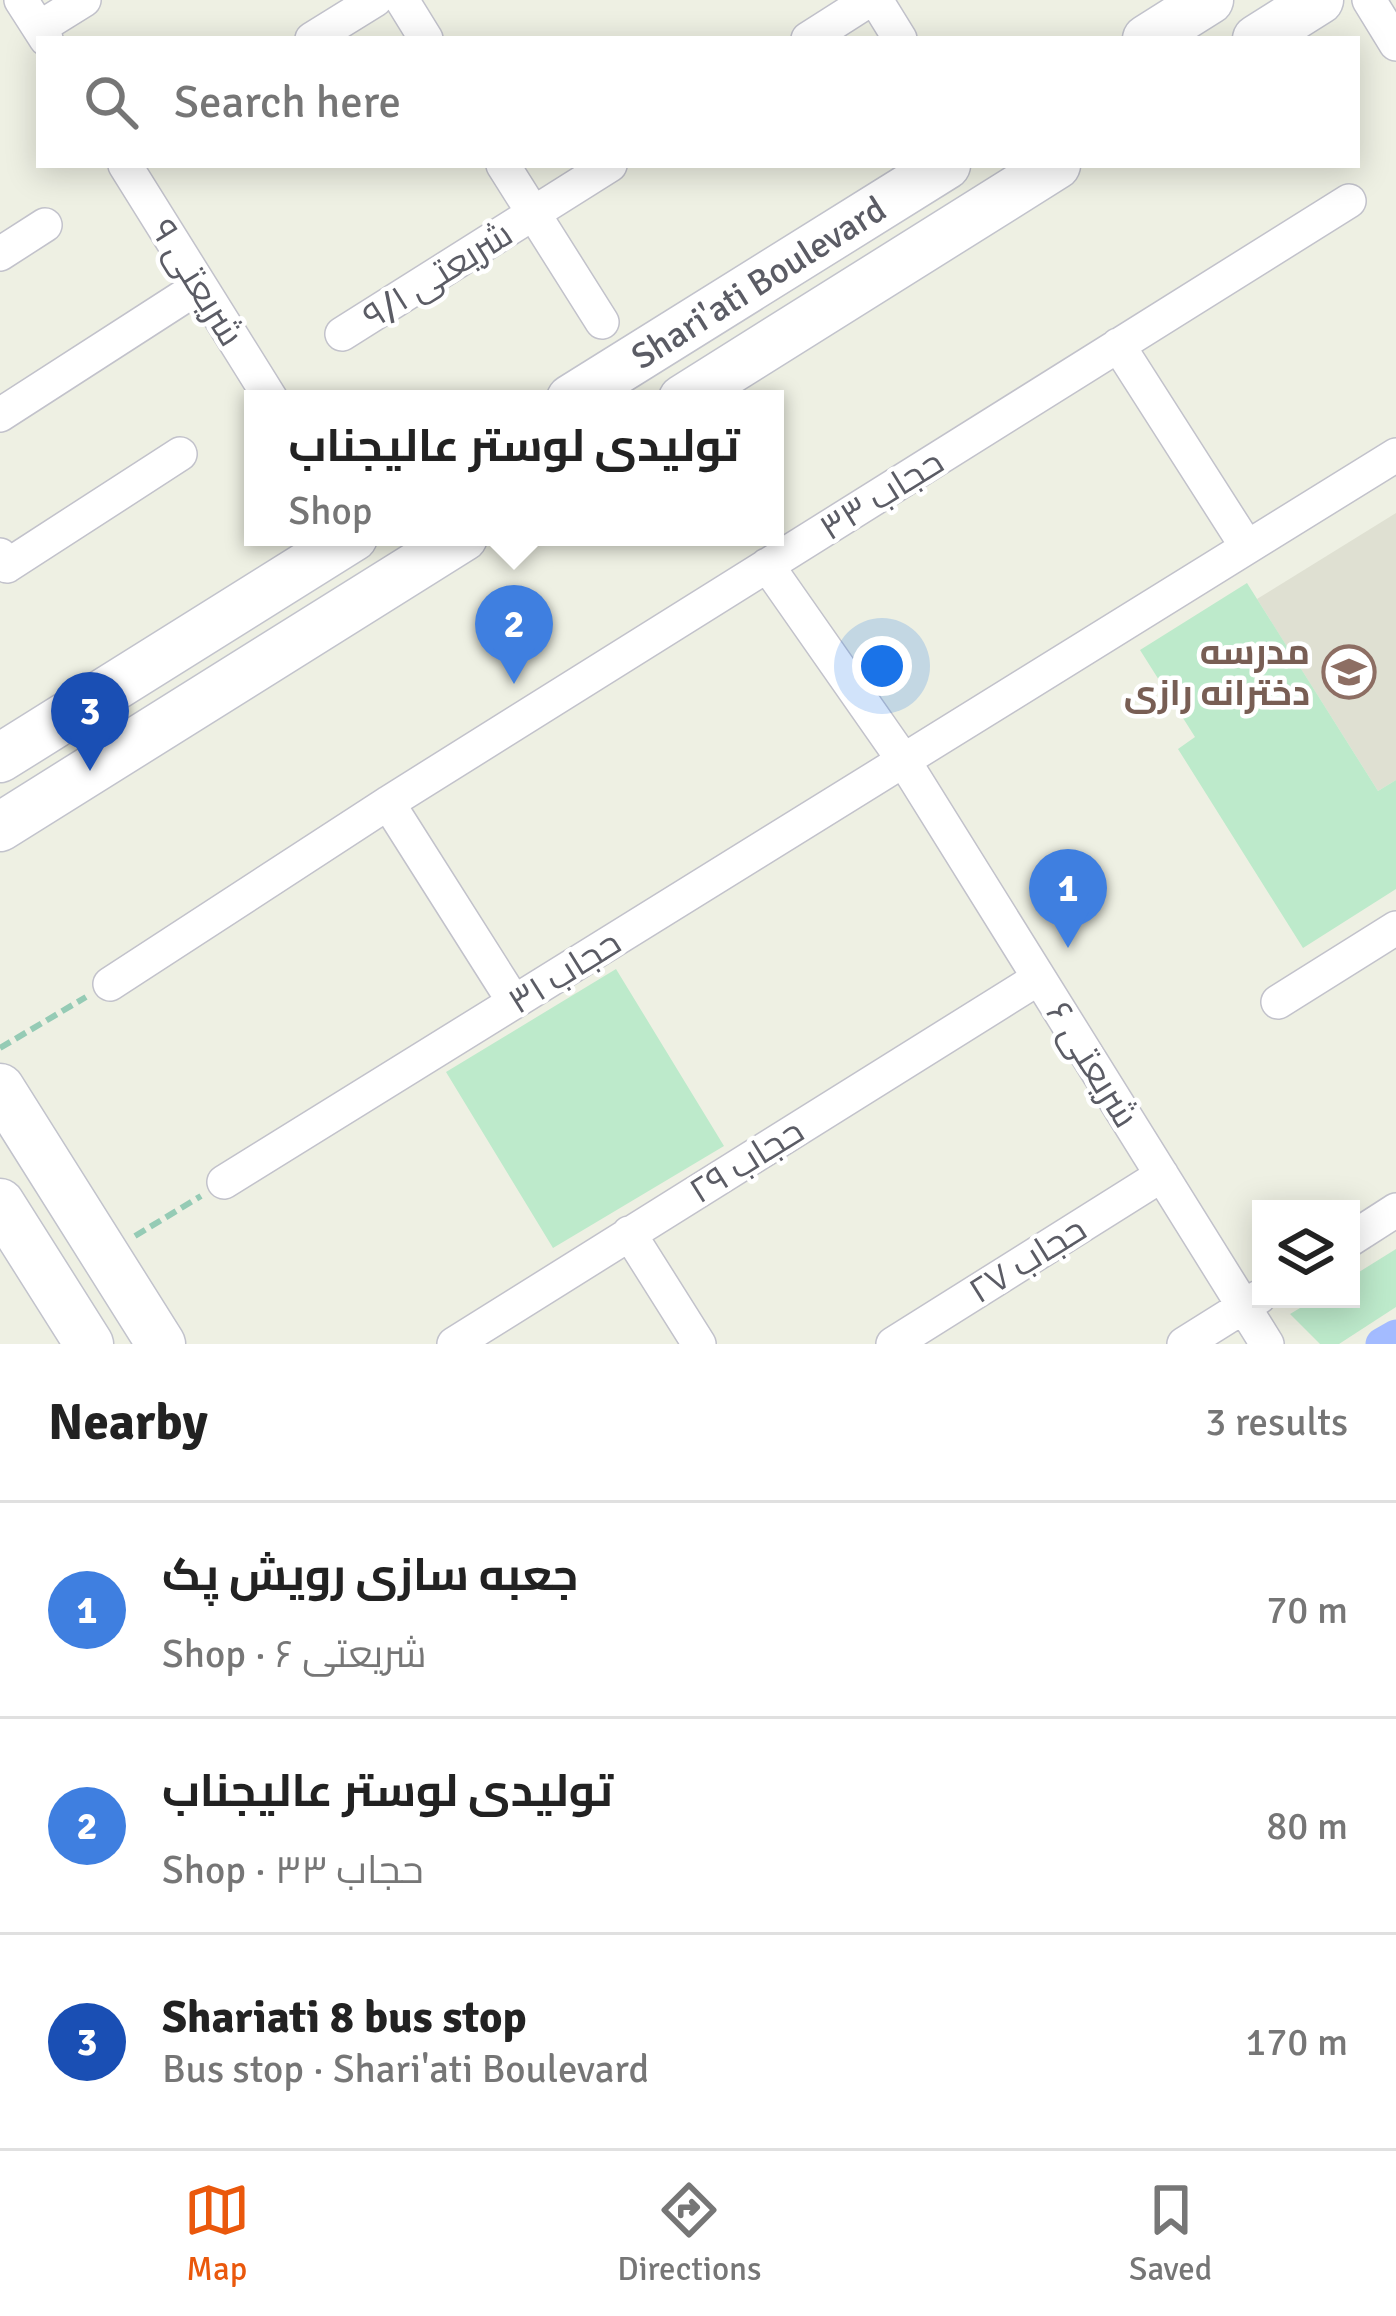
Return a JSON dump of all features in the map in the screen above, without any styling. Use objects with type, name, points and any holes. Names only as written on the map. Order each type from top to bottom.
[{"type":"main road","points":[[1152,36],[1209,0]]},
{"type":"main road","points":[[1262,36],[1319,0]]},
{"type":"main road","name":"Shari'ati Boulevard","points":[[585,390],[941,168]]},
{"type":"main road","name":"Shari'ati Boulevard","points":[[697,390],[1051,168]]},
{"type":"main road","points":[[0,758],[339,546]]},
{"type":"main road","points":[[0,827],[449,546]]},
{"type":"main road","points":[[0,1088],[161,1344]]},
{"type":"main road","points":[[0,1203],[89,1344]]},
{"type":"street","points":[[35,22],[84,0]]},
{"type":"street","points":[[317,36],[375,0]]},
{"type":"street","points":[[402,0],[424,36]]},
{"type":"street","points":[[813,36],[873,0],[898,36]]},
{"type":"street","points":[[1369,0],[1396,44]]},
{"type":"street","name":"شریعتی ۹","points":[[126,168],[265,390]]},
{"type":"street","points":[[505,168],[602,322]]},
{"type":"street","name":"شریعتی ۹/۱","points":[[342,334],[605,168]]},
{"type":"street","name":"حجاب ۳۳","points":[[110,984],[388,803],[1349,201]]},
{"type":"street","points":[[0,254],[45,225]]},
{"type":"street","points":[[0,415],[200,286]]},
{"type":"street","points":[[1118,345],[1247,547]]},
{"type":"street","points":[[0,555],[7,566],[180,454]]},
{"type":"street","name":"حجاب ۳۱","points":[[224,1182],[1396,454]]},
{"type":"street","name":"شریعتی ۶","points":[[767,565],[904,760],[1162,1175],[1252,1301]]},
{"type":"street","points":[[388,803],[514,1002]]},
{"type":"street","points":[[1278,1001],[1396,928]]},
{"type":"street","name":"حجاب ۲۹","points":[[454,1344],[1039,978]]},
{"type":"street","name":"حجاب ۲۷","points":[[893,1344],[1162,1175]]},
{"type":"street","points":[[1360,1233],[1396,1210]]},
{"type":"street","points":[[629,1233],[700,1344]]},
{"type":"street","points":[[1184,1344],[1252,1301]]},
{"type":"street","name":"شریعتی ۶","points":[[1255,1308],[1268,1344]]},
{"type":"path","points":[[0,1048],[110,984]]},
{"type":"path","points":[[105,1255],[224,1182]]},
{"type":"shaded area","name":"مدرسه دخترانه رازی","points":[[1396,513],[1396,780],[1378,791],[1257,599]]},
{"type":"green space","points":[[1247,583],[1378,791],[1396,780],[1396,889],[1303,948],[1178,749],[1195,737],[1140,650]]},
{"type":"green space","points":[[616,969],[724,1146],[553,1248],[446,1072]]},
{"type":"green space","points":[[1396,1249],[1396,1307],[1339,1344],[1320,1344],[1290,1314],[1300,1308],[1360,1308],[1360,1271]]},
{"type":"waterway","points":[[1382,1344],[1396,1336]]},
{"type":"place","name":"مدرسه دخترانه رازی","points":[[1349,672]]},
{"type":"place","name":"تولیدی لوستر عالیجناب","points":[[514,684]]},
{"type":"place","name":"Shariati 8 bus stop","points":[[90,771]]},
{"type":"place","name":"جعبه سازی رویش پک","points":[[1068,948]]}]
